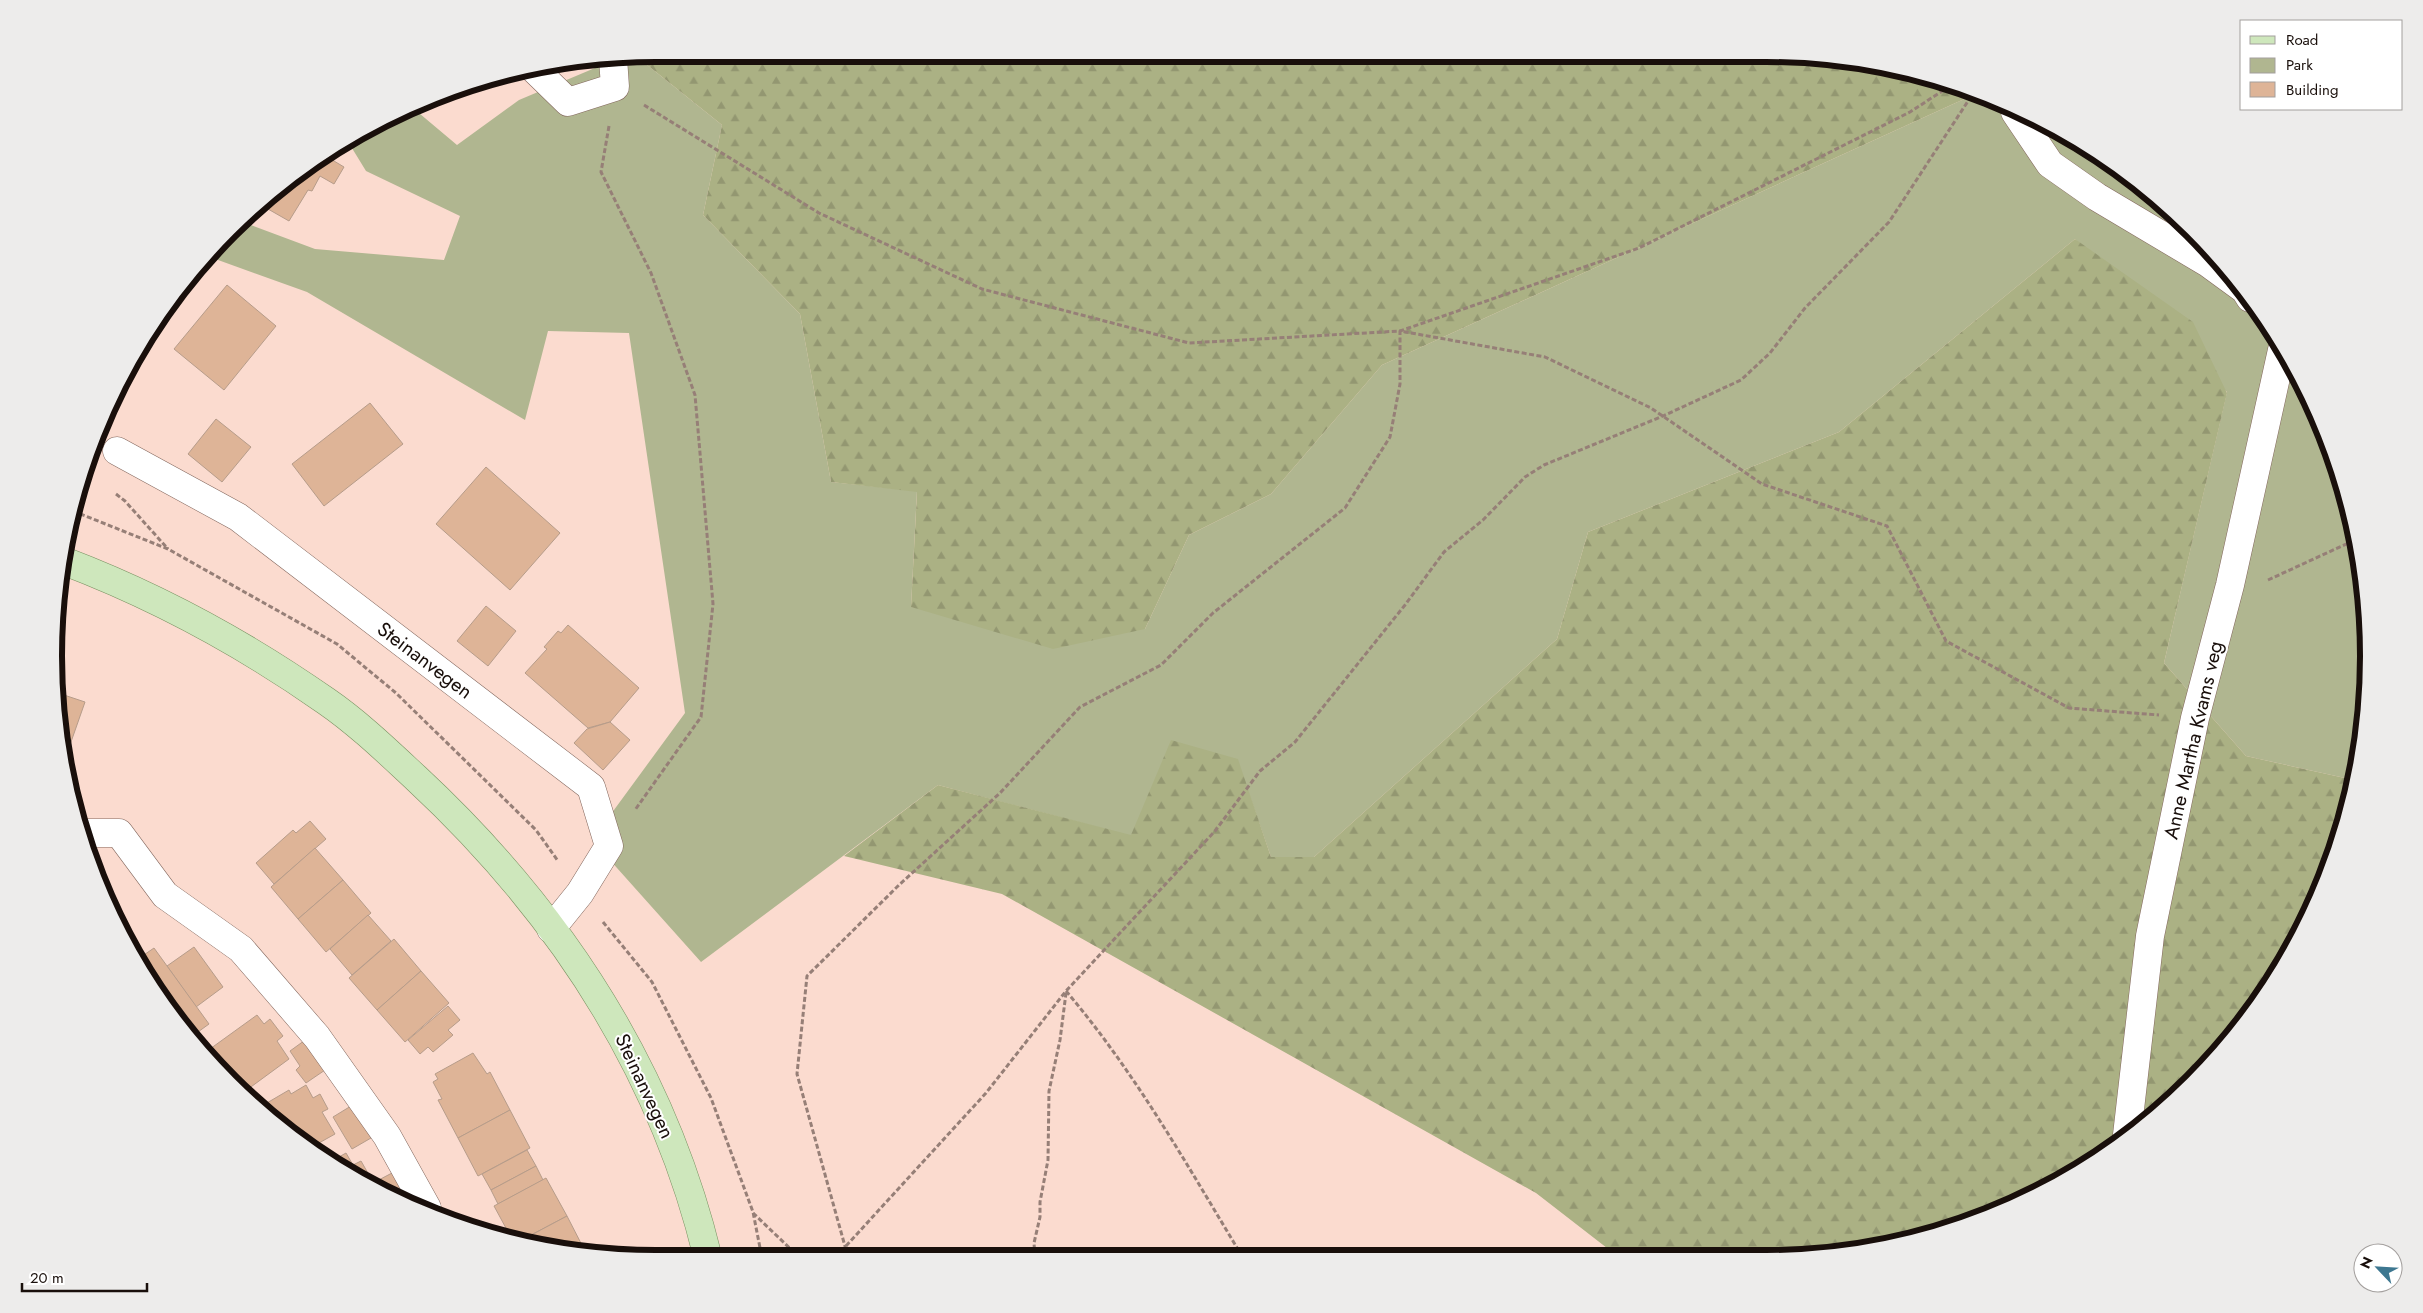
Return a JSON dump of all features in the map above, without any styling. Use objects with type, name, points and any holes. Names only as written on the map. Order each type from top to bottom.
[{"type":"main road","name":"Steinanvegen","points":[[70,564],[152,600],[214,632],[274,666],[328,702],[388,752],[439,800],[501,865],[580,966],[617,1027],[651,1090],[697,1212],[706,1250]]},
{"type":"street","points":[[540,74],[568,102],[615,87],[613,64]]},
{"type":"street","points":[[2020,120],[2050,164],[2097,197],[2217,269]]},
{"type":"street","name":"Anne Martha Kvams veg","points":[[2129,1127],[2150,936],[2195,718],[2230,585],[2280,359]]},
{"type":"street","name":"Steinanvegen","points":[[117,450],[238,517],[591,788],[609,846]]},
{"type":"street","points":[[90,833],[119,833],[165,895],[241,949],[317,1038],[387,1136],[424,1203]]},
{"type":"street","points":[[551,929],[580,893],[609,846]]},
{"type":"path","points":[[609,846],[701,718],[713,604],[695,395],[651,273],[601,172],[615,87],[819,212],[982,289],[1189,343],[1400,330],[1546,357],[1651,408],[1762,484],[1887,526],[1946,641],[2069,708],[2195,718]]},
{"type":"path","points":[[1400,330],[1639,248],[1910,112],[1944,90]]},
{"type":"path","points":[[845,1247],[986,1093],[1066,991],[1215,831],[1260,772],[1295,742],[1405,605],[1444,552],[1483,520],[1524,477],[1544,464],[1663,416],[1740,380],[1770,353],[1805,308],[1889,222],[1970,99]]},
{"type":"path","points":[[846,1250],[797,1074],[807,976],[899,885],[1000,793],[1080,707],[1161,665],[1213,612],[1344,508],[1390,437],[1400,384],[1400,330]]},
{"type":"path","points":[[112,491],[125,501],[168,549]]},
{"type":"path","points":[[2230,585],[2250,585],[2278,576],[2349,543]]},
{"type":"path","points":[[1066,991],[1100,1030],[1148,1102],[1238,1250]]},
{"type":"path","points":[[1034,1250],[1034,1243],[1040,1217],[1040,1202],[1048,1160],[1049,1091],[1060,1040],[1066,991]]},
{"type":"path","points":[[752,1212],[792,1250]]},
{"type":"green space","points":[[1766,62],[1844,68],[1882,74],[1920,83],[1967,98],[1382,365],[1271,494],[1189,535],[1145,629],[1053,649],[911,607],[917,492],[831,482],[800,314],[703,215],[722,125],[644,63]]},
{"type":"green space","points":[[644,63],[722,125],[703,215],[800,314],[831,482],[917,491],[911,607],[1145,629],[1189,535],[1271,494],[1382,365],[1967,98],[1994,108],[2064,142],[2128,185],[2158,210],[2187,236],[2238,295],[2281,360],[2315,429],[2329,466],[2349,541],[2359,618],[2360,656],[2359,695],[2347,779],[2246,756],[2164,663],[2227,392],[2075,239],[1839,432],[1588,532],[1557,639],[1314,857],[1271,857],[1237,759],[1131,836],[938,785],[701,962],[592,840],[685,713],[629,333],[548,331],[525,420],[307,292],[215,259],[249,224],[315,249],[444,260],[460,216],[366,171],[351,147],[419,113],[457,145],[519,100],[600,66]]},
{"type":"green space","points":[[2075,239],[2193,322],[2227,393],[2164,663],[2246,756],[2347,779],[2329,847],[2315,884],[2281,954],[2238,1018],[2187,1077],[2128,1128],[2064,1171],[1994,1205],[1920,1230],[1844,1245],[1766,1250],[1610,1250],[1536,1193],[1002,894],[844,856],[938,785],[1131,835],[1171,740],[1238,759],[1271,857],[1314,857],[1557,639],[1588,532],[1839,432]]},
{"type":"building","points":[[332,160],[344,167],[334,184],[320,176],[312,191],[308,190],[289,221],[267,208],[295,185]]},
{"type":"building","points":[[227,285],[276,326],[224,390],[174,349]]},
{"type":"building","points":[[370,403],[403,444],[324,506],[292,464]]},
{"type":"building","points":[[216,419],[251,447],[222,482],[188,454]]},
{"type":"building","points":[[486,467],[560,533],[510,590],[436,524]]},
{"type":"building","points":[[486,606],[516,631],[488,666],[457,641]]},
{"type":"building","points":[[568,625],[639,688],[610,722],[588,728],[525,673],[547,649],[544,647],[558,631],[561,633]]},
{"type":"building","points":[[64,695],[85,702],[70,745]]},
{"type":"building","points":[[610,722],[630,740],[603,770],[574,743],[587,729]]},
{"type":"building","points":[[310,821],[326,839],[274,884],[256,863],[293,830],[296,833]]},
{"type":"building","points":[[315,848],[343,880],[298,919],[271,887]]},
{"type":"building","points":[[343,880],[371,913],[326,952],[298,919]]},
{"type":"building","points":[[368,915],[391,941],[352,975],[330,949]]},
{"type":"building","points":[[394,939],[421,971],[377,1010],[349,978]]},
{"type":"building","points":[[194,947],[223,987],[196,1007],[167,966]]},
{"type":"building","points":[[154,948],[209,1024],[197,1033],[163,987],[143,956]]},
{"type":"building","points":[[421,971],[449,1003],[405,1042],[377,1010]]},
{"type":"building","points":[[448,1006],[460,1020],[448,1030],[453,1035],[433,1052],[428,1047],[420,1054],[408,1040]]},
{"type":"building","points":[[257,1015],[264,1024],[270,1019],[283,1036],[277,1041],[289,1059],[249,1088],[211,1049]]},
{"type":"building","points":[[308,1038],[328,1068],[306,1083],[296,1070],[300,1066],[290,1051]]},
{"type":"building","points":[[473,1053],[487,1074],[490,1072],[510,1110],[458,1138],[438,1100],[442,1099],[433,1082],[438,1079],[435,1074]]},
{"type":"building","points":[[306,1085],[313,1098],[320,1094],[328,1109],[322,1112],[335,1134],[317,1144],[266,1104],[289,1090],[291,1094]]},
{"type":"building","points":[[351,1106],[371,1138],[352,1149],[333,1117]]},
{"type":"building","points":[[510,1110],[530,1148],[478,1176],[458,1138]]},
{"type":"building","points":[[527,1150],[536,1166],[491,1190],[482,1174]]},
{"type":"building","points":[[346,1153],[353,1165],[361,1161],[369,1175],[359,1171],[338,1158]]},
{"type":"building","points":[[536,1166],[543,1180],[498,1204],[491,1190]]},
{"type":"building","points":[[392,1173],[404,1194],[394,1189],[378,1181]]},
{"type":"building","points":[[546,1178],[567,1216],[529,1236],[508,1231],[494,1206]]},
{"type":"building","points":[[567,1216],[582,1245],[541,1239],[529,1236]]}]
